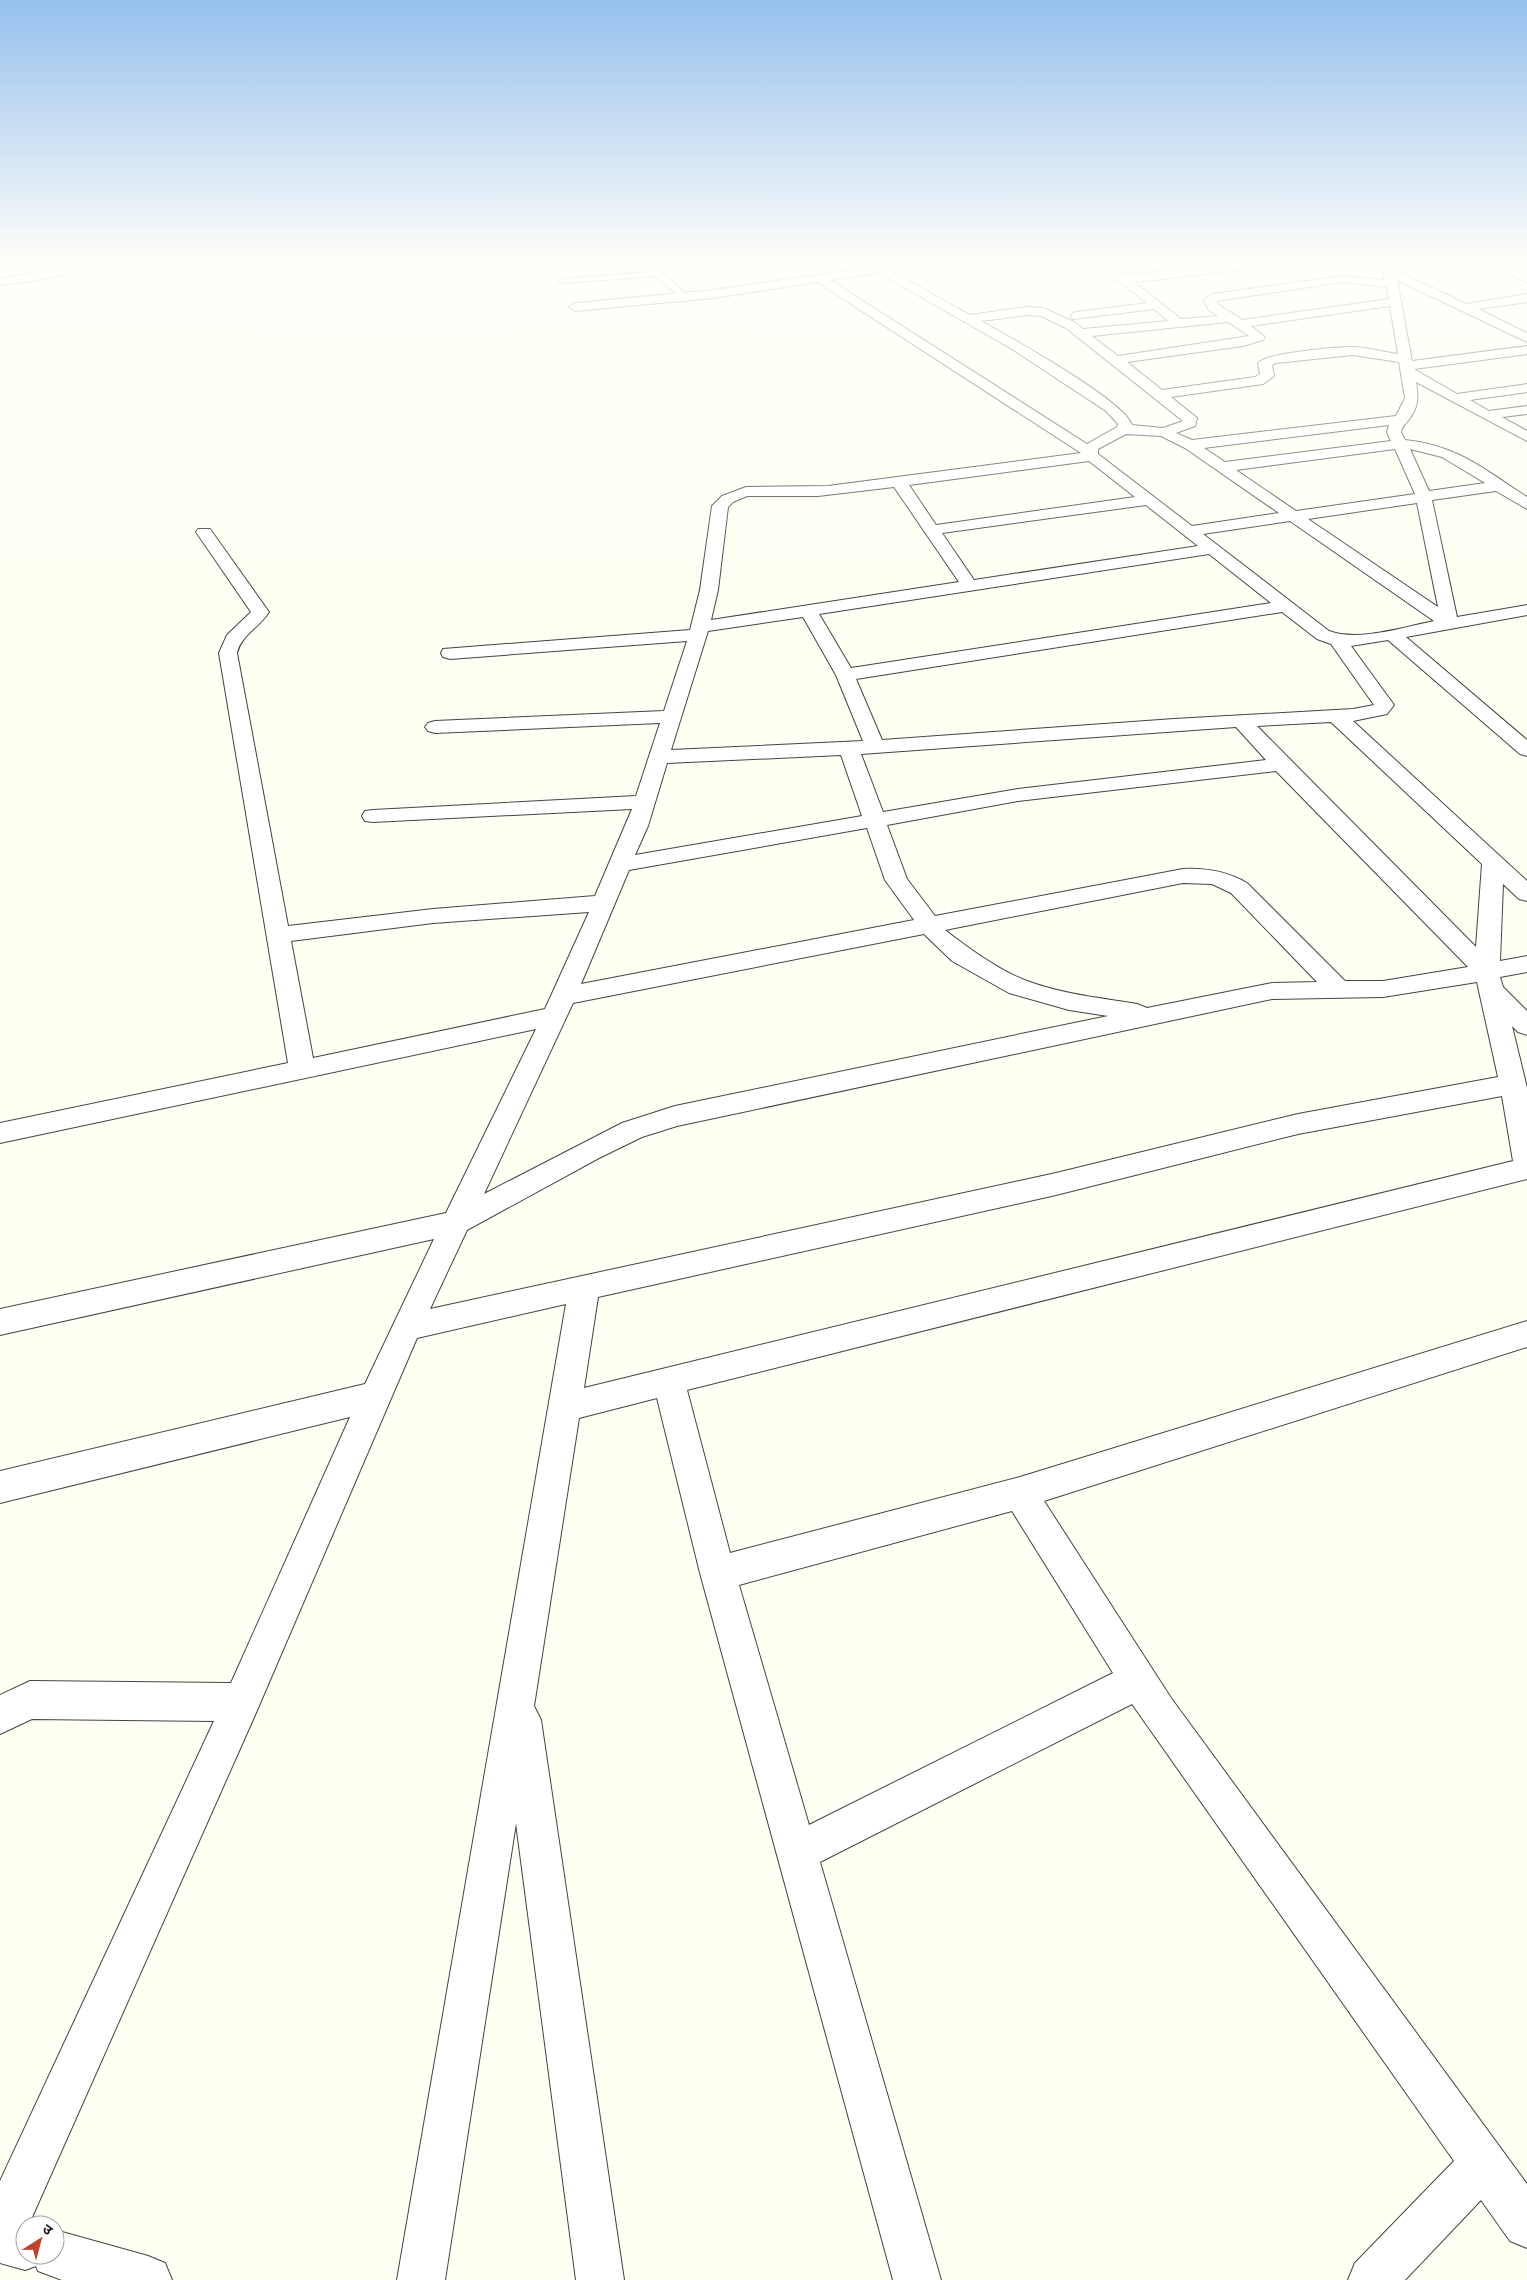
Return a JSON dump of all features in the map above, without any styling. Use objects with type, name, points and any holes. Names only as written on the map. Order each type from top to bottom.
[{"type":"street","points":[[959,368],[1091,454],[1323,635],[1337,640],[1354,641],[1503,614],[1523,618]]},
{"type":"street","points":[[1051,368],[1111,408],[1125,424],[1123,429]]},
{"type":"street","points":[[1127,368],[1190,418],[1190,422],[1184,426],[1164,432]]},
{"type":"street","points":[[1161,394],[1258,381],[1267,376],[1266,368]]},
{"type":"street","points":[[1406,368],[1412,398],[1411,407],[1394,426],[1394,432],[1414,472],[1422,495],[1450,624]]},
{"type":"street","points":[[1410,368],[1457,398],[1527,437]]},
{"type":"street","points":[[1457,398],[1527,388]]},
{"type":"street","points":[[1488,415],[1527,410]]},
{"type":"street","points":[[1190,444],[1402,419]]},
{"type":"street","points":[[1091,454],[1092,447],[1123,429],[1164,432],[1190,444],[1450,624]]},
{"type":"street","points":[[1222,467],[1400,444],[1423,446],[1443,451],[1527,504]]},
{"type":"street","points":[[0,2234],[242,1702],[406,1327],[559,1006],[620,865],[645,802],[699,631],[709,590],[720,506],[726,498],[733,494],[745,492],[802,492],[899,482],[1091,454]]},
{"type":"street","points":[[899,482],[969,585]]},
{"type":"street","points":[[1190,531],[1422,495],[1499,486]]},
{"type":"street","points":[[932,530],[1149,500]]},
{"type":"street","points":[[204,532],[260,612],[258,618],[235,635],[230,642],[228,653],[302,1069]]},
{"type":"street","points":[[450,653],[699,631],[808,610],[1212,549]]},
{"type":"street","points":[[845,675],[1286,606]]},
{"type":"street","points":[[808,610],[845,675],[875,747]]},
{"type":"street","points":[[1393,635],[1527,750]]},
{"type":"street","points":[[659,757],[875,747],[1368,714],[1380,710],[1384,705],[1337,640]]},
{"type":"street","points":[[1336,716],[1527,894]]},
{"type":"street","points":[[435,727],[672,717]]},
{"type":"street","points":[[1242,721],[1280,764],[1490,981],[1527,1026]]},
{"type":"street","points":[[848,748],[896,880],[932,925],[937,935],[961,955],[1018,987],[1070,1001],[1151,1016]]},
{"type":"street","points":[[620,865],[1018,795],[1280,764]]},
{"type":"street","points":[[373,816],[645,802]]},
{"type":"street","points":[[1493,863],[1490,981],[1513,1084],[1527,1163]]},
{"type":"street","points":[[0,1132],[302,1069],[559,1006],[932,925],[1183,876],[1207,875],[1224,878],[1239,888],[1338,990]]},
{"type":"street","points":[[278,935],[433,916],[604,903]]},
{"type":"street","points":[[0,1322],[456,1222],[632,1130],[675,1116],[1272,991],[1383,989],[1436,982],[1490,981],[1527,964]]},
{"type":"street","points":[[406,1327],[1056,1184],[1298,1124],[1513,1084]]},
{"type":"street","points":[[564,1407],[1527,1168]]},
{"type":"street","points":[[421,2280],[519,1693],[584,1288]]},
{"type":"street","points":[[718,1573],[1020,1493],[1527,1334]]},
{"type":"street","points":[[669,1381],[718,1573],[917,2280]]},
{"type":"street","points":[[0,1487],[376,1396]]},
{"type":"street","points":[[1020,1493],[1139,1680],[1527,2224]]},
{"type":"street","points":[[797,1852],[1139,1680]]},
{"type":"street","points":[[519,1693],[600,2280]]},
{"type":"street","points":[[0,1715],[30,1700],[242,1702]]},
{"type":"street","points":[[1372,2280],[1483,2164]]},
{"type":"street","points":[[0,2239],[15,2243]]},
{"type":"street","points":[[65,2257],[148,2280]]}]
